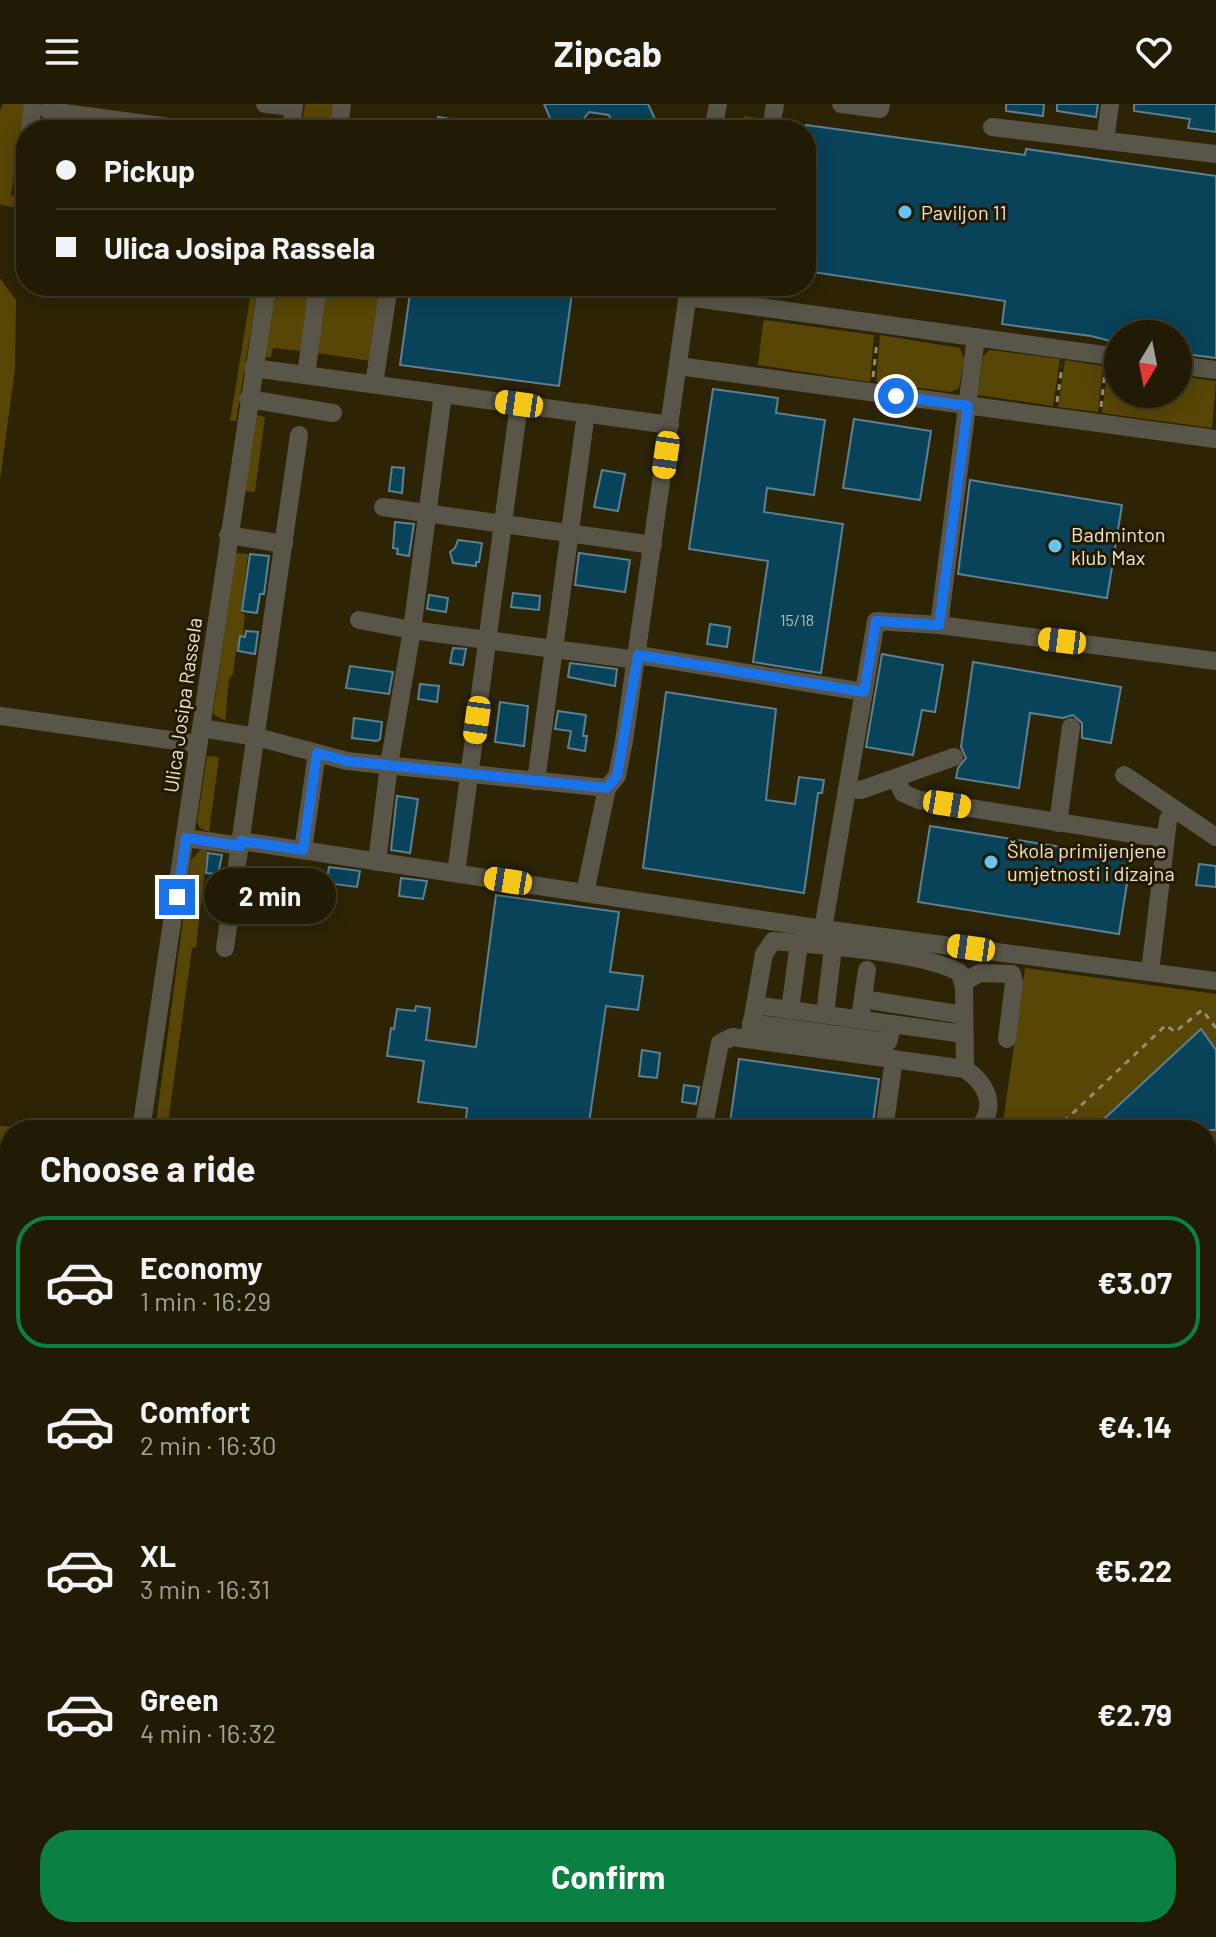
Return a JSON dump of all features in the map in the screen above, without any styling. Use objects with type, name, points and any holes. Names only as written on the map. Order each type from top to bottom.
[{"type":"street","points":[[265,104],[294,106]]},
{"type":"street","points":[[841,104],[880,109],[881,104]]},
{"type":"street","points":[[1105,141],[1110,104]]},
{"type":"street","points":[[41,108],[118,118]]},
{"type":"street","points":[[992,127],[1216,154]]},
{"type":"street","name":"Ulica Josipa Rassela","points":[[143,1120],[265,296]]},
{"type":"street","points":[[306,375],[317,296]]},
{"type":"street","points":[[374,384],[387,296]]},
{"type":"street","points":[[585,893],[607,788],[617,776],[637,658],[687,296]]},
{"type":"street","points":[[706,296],[745,305],[1104,355]]},
{"type":"street","points":[[745,305],[746,296]]},
{"type":"street","points":[[939,625],[976,337]]},
{"type":"street","points":[[678,366],[1216,439]]},
{"type":"street","points":[[1192,367],[1216,370]]},
{"type":"street","points":[[253,368],[670,425]]},
{"type":"street","points":[[377,862],[443,394]]},
{"type":"street","points":[[248,399],[333,413]]},
{"type":"street","points":[[456,873],[519,404]]},
{"type":"street","points":[[536,781],[586,413]]},
{"type":"street","points":[[225,948],[299,435]]},
{"type":"street","points":[[383,507],[653,545]]},
{"type":"street","points":[[228,535],[284,544]]},
{"type":"street","points":[[359,620],[412,630],[637,658],[864,692]]},
{"type":"street","points":[[823,929],[876,621],[939,625],[1216,661]]},
{"type":"street","points":[[0,716],[200,736],[257,737],[347,761],[607,788]]},
{"type":"street","points":[[1058,823],[1071,727]]},
{"type":"street","points":[[303,850],[317,753]]},
{"type":"street","points":[[847,789],[861,790],[954,757]]},
{"type":"street","points":[[1124,775],[1216,837]]},
{"type":"street","points":[[896,779],[903,793],[919,800],[1165,839]]},
{"type":"street","points":[[1150,972],[1165,839],[1168,820],[1174,809]]},
{"type":"street","points":[[186,838],[303,850],[823,929],[1215,982]]},
{"type":"street","points":[[752,1022],[764,954],[773,941],[921,959],[960,973],[963,982],[965,1069]]},
{"type":"street","points":[[799,943],[807,1023]]},
{"type":"street","points":[[807,1023],[833,948]]},
{"type":"street","points":[[858,1028],[867,970]]},
{"type":"street","points":[[963,982],[980,973],[1012,974],[1014,983],[1007,1039]]},
{"type":"street","points":[[863,999],[964,1025]]},
{"type":"street","points":[[752,1022],[807,1023],[894,1059],[965,1069],[980,1079],[988,1091],[984,1120]]},
{"type":"street","points":[[705,1120],[720,1043],[752,1022],[858,1028],[893,1024],[964,1025]]},
{"type":"street","points":[[885,1120],[894,1059]]},
{"type":"path","points":[[872,393],[878,324]]},
{"type":"path","points":[[1054,417],[1064,349]]},
{"type":"path","points":[[1099,423],[1104,399]]},
{"type":"path","points":[[1066,1120],[1166,1025],[1175,1032],[1202,1010],[1216,1028]]},
{"type":"shaded area","points":[[3,104],[25,104],[23,120],[16,120],[16,162],[11,195],[16,196],[16,207],[0,205],[0,111]]},
{"type":"shaded area","points":[[305,104],[337,104],[335,120],[303,120]]},
{"type":"shaded area","points":[[745,116],[756,120],[741,120]]},
{"type":"shaded area","points":[[0,278],[16,300],[15,369],[0,480]]},
{"type":"shaded area","points":[[250,296],[256,296],[236,421],[230,421]]},
{"type":"shaded area","points":[[274,296],[309,296],[302,351],[273,348],[271,357],[264,357]]},
{"type":"shaded area","points":[[324,296],[382,296],[372,361],[316,353]]},
{"type":"shaded area","points":[[765,320],[874,335],[870,382],[758,365]]},
{"type":"shaded area","points":[[880,335],[960,348],[964,359],[959,388],[951,392],[876,382]]},
{"type":"shaded area","points":[[990,350],[1060,359],[1053,406],[978,395],[983,356]]},
{"type":"shaded area","points":[[1065,360],[1103,366],[1098,412],[1058,407]]},
{"type":"shaded area","points":[[1192,378],[1216,381],[1212,428],[1102,413],[1104,397],[1104,408],[1192,408]]},
{"type":"shaded area","points":[[257,415],[265,417],[255,492],[244,491],[255,418]]},
{"type":"shaded area","points":[[235,553],[248,554],[241,613],[245,614],[241,652],[236,651],[233,674],[229,679],[225,721],[213,714]]},
{"type":"shaded area","points":[[207,756],[219,757],[209,832],[200,828],[197,822]]},
{"type":"shaded area","points":[[200,850],[206,850],[196,947],[192,948],[168,1120],[156,1120],[191,860]]},
{"type":"shaded area","points":[[1025,968],[1216,994],[1216,1120],[1003,1120]]},
{"type":"building","points":[[544,104],[648,104],[655,119],[611,120],[609,115],[589,112],[583,120],[551,120]]},
{"type":"building","points":[[1006,104],[1044,104],[1043,116],[1006,111]]},
{"type":"building","points":[[1057,104],[1098,104],[1096,117],[1057,111]]},
{"type":"building","points":[[1134,104],[1216,104],[1216,132],[1188,128],[1190,119],[1134,111]]},
{"type":"building","points":[[816,126],[1025,155],[1026,149],[1216,176],[1216,358],[1192,355],[1192,320],[1104,320],[1104,339],[1002,324],[1005,301],[816,273]]},
{"type":"building","points":[[410,296],[572,296],[559,386],[400,365]]},
{"type":"building","points":[[713,389],[778,398],[776,413],[825,420],[814,495],[767,488],[764,512],[843,524],[821,673],[753,662],[768,561],[689,549]]},
{"type":"building","points":[[854,419],[931,431],[920,500],[843,488]]},
{"type":"building","points":[[392,467],[404,468],[402,493],[389,491]]},
{"type":"building","points":[[602,470],[625,474],[618,511],[594,507]]},
{"type":"building","points":[[970,480],[1122,505],[1107,598],[958,574]]},
{"type":"building","points":[[395,522],[414,524],[409,556],[397,554],[398,549],[393,548]]},
{"type":"building","points":[[458,540],[482,543],[476,566],[453,563],[450,552]]},
{"type":"building","points":[[579,553],[630,560],[625,592],[575,585]]},
{"type":"building","points":[[250,554],[269,556],[264,594],[260,594],[257,613],[242,611]]},
{"type":"building","points":[[513,593],[540,596],[539,610],[511,607]]},
{"type":"building","points":[[429,595],[448,598],[446,612],[427,609]]},
{"type":"building","points":[[710,624],[730,627],[727,647],[707,644]]},
{"type":"building","points":[[246,631],[258,632],[255,654],[238,651],[240,636],[245,637]]},
{"type":"building","points":[[453,648],[466,649],[463,665],[450,663]]},
{"type":"building","points":[[882,654],[943,665],[935,712],[922,710],[913,755],[866,747]]},
{"type":"building","points":[[973,662],[1121,687],[1111,743],[1082,738],[1082,723],[1073,715],[1063,718],[1030,713],[1019,788],[956,778],[958,768],[966,758],[961,747]]},
{"type":"building","points":[[570,663],[617,669],[615,686],[568,677]]},
{"type":"building","points":[[350,666],[393,672],[389,694],[346,688]]},
{"type":"building","points":[[420,684],[439,686],[437,702],[418,699]]},
{"type":"building","points":[[666,692],[776,709],[766,800],[795,804],[799,777],[824,780],[822,793],[818,793],[804,893],[643,868]]},
{"type":"building","points":[[500,702],[528,706],[524,746],[495,742]]},
{"type":"building","points":[[558,711],[586,715],[583,736],[587,736],[585,751],[568,748],[571,731],[555,729]]},
{"type":"building","points":[[354,718],[382,722],[380,739],[352,738]]},
{"type":"building","points":[[397,796],[418,799],[410,853],[391,850]]},
{"type":"building","points":[[930,826],[1131,858],[1119,934],[918,902]]},
{"type":"building","points":[[208,853],[222,855],[218,874],[206,873]]},
{"type":"building","points":[[1199,864],[1216,866],[1216,887],[1196,885]]},
{"type":"building","points":[[329,867],[360,871],[357,887],[326,883]]},
{"type":"building","points":[[401,878],[427,881],[423,899],[399,896]]},
{"type":"building","points":[[496,895],[619,912],[610,972],[643,976],[638,1010],[606,1006],[589,1120],[466,1120],[467,1108],[418,1102],[424,1061],[387,1056],[397,1009],[415,1011],[416,1006],[430,1008],[426,1040],[476,1047]]},
{"type":"building","points":[[1201,1029],[1216,1050],[1216,1120],[1103,1120]]},
{"type":"building","points":[[642,1050],[660,1053],[657,1078],[639,1076]]},
{"type":"building","points":[[739,1059],[879,1079],[873,1120],[730,1120]]},
{"type":"building","points":[[684,1085],[699,1087],[696,1104],[682,1102]]},
{"type":"place","name":"Paviljon 11","points":[[905,212]]},
{"type":"place","name":"Badminton klub Max","points":[[1055,546]]},
{"type":"place","name":"Škola primijenjene umjetnosti i dizajna","points":[[991,862]]},
{"type":"route","points":[[177,897],[186,838],[241,846],[241,841],[303,850],[317,753],[347,761],[607,788],[617,776],[638,655],[864,692],[876,621],[939,625],[968,406],[896,396]]}]
